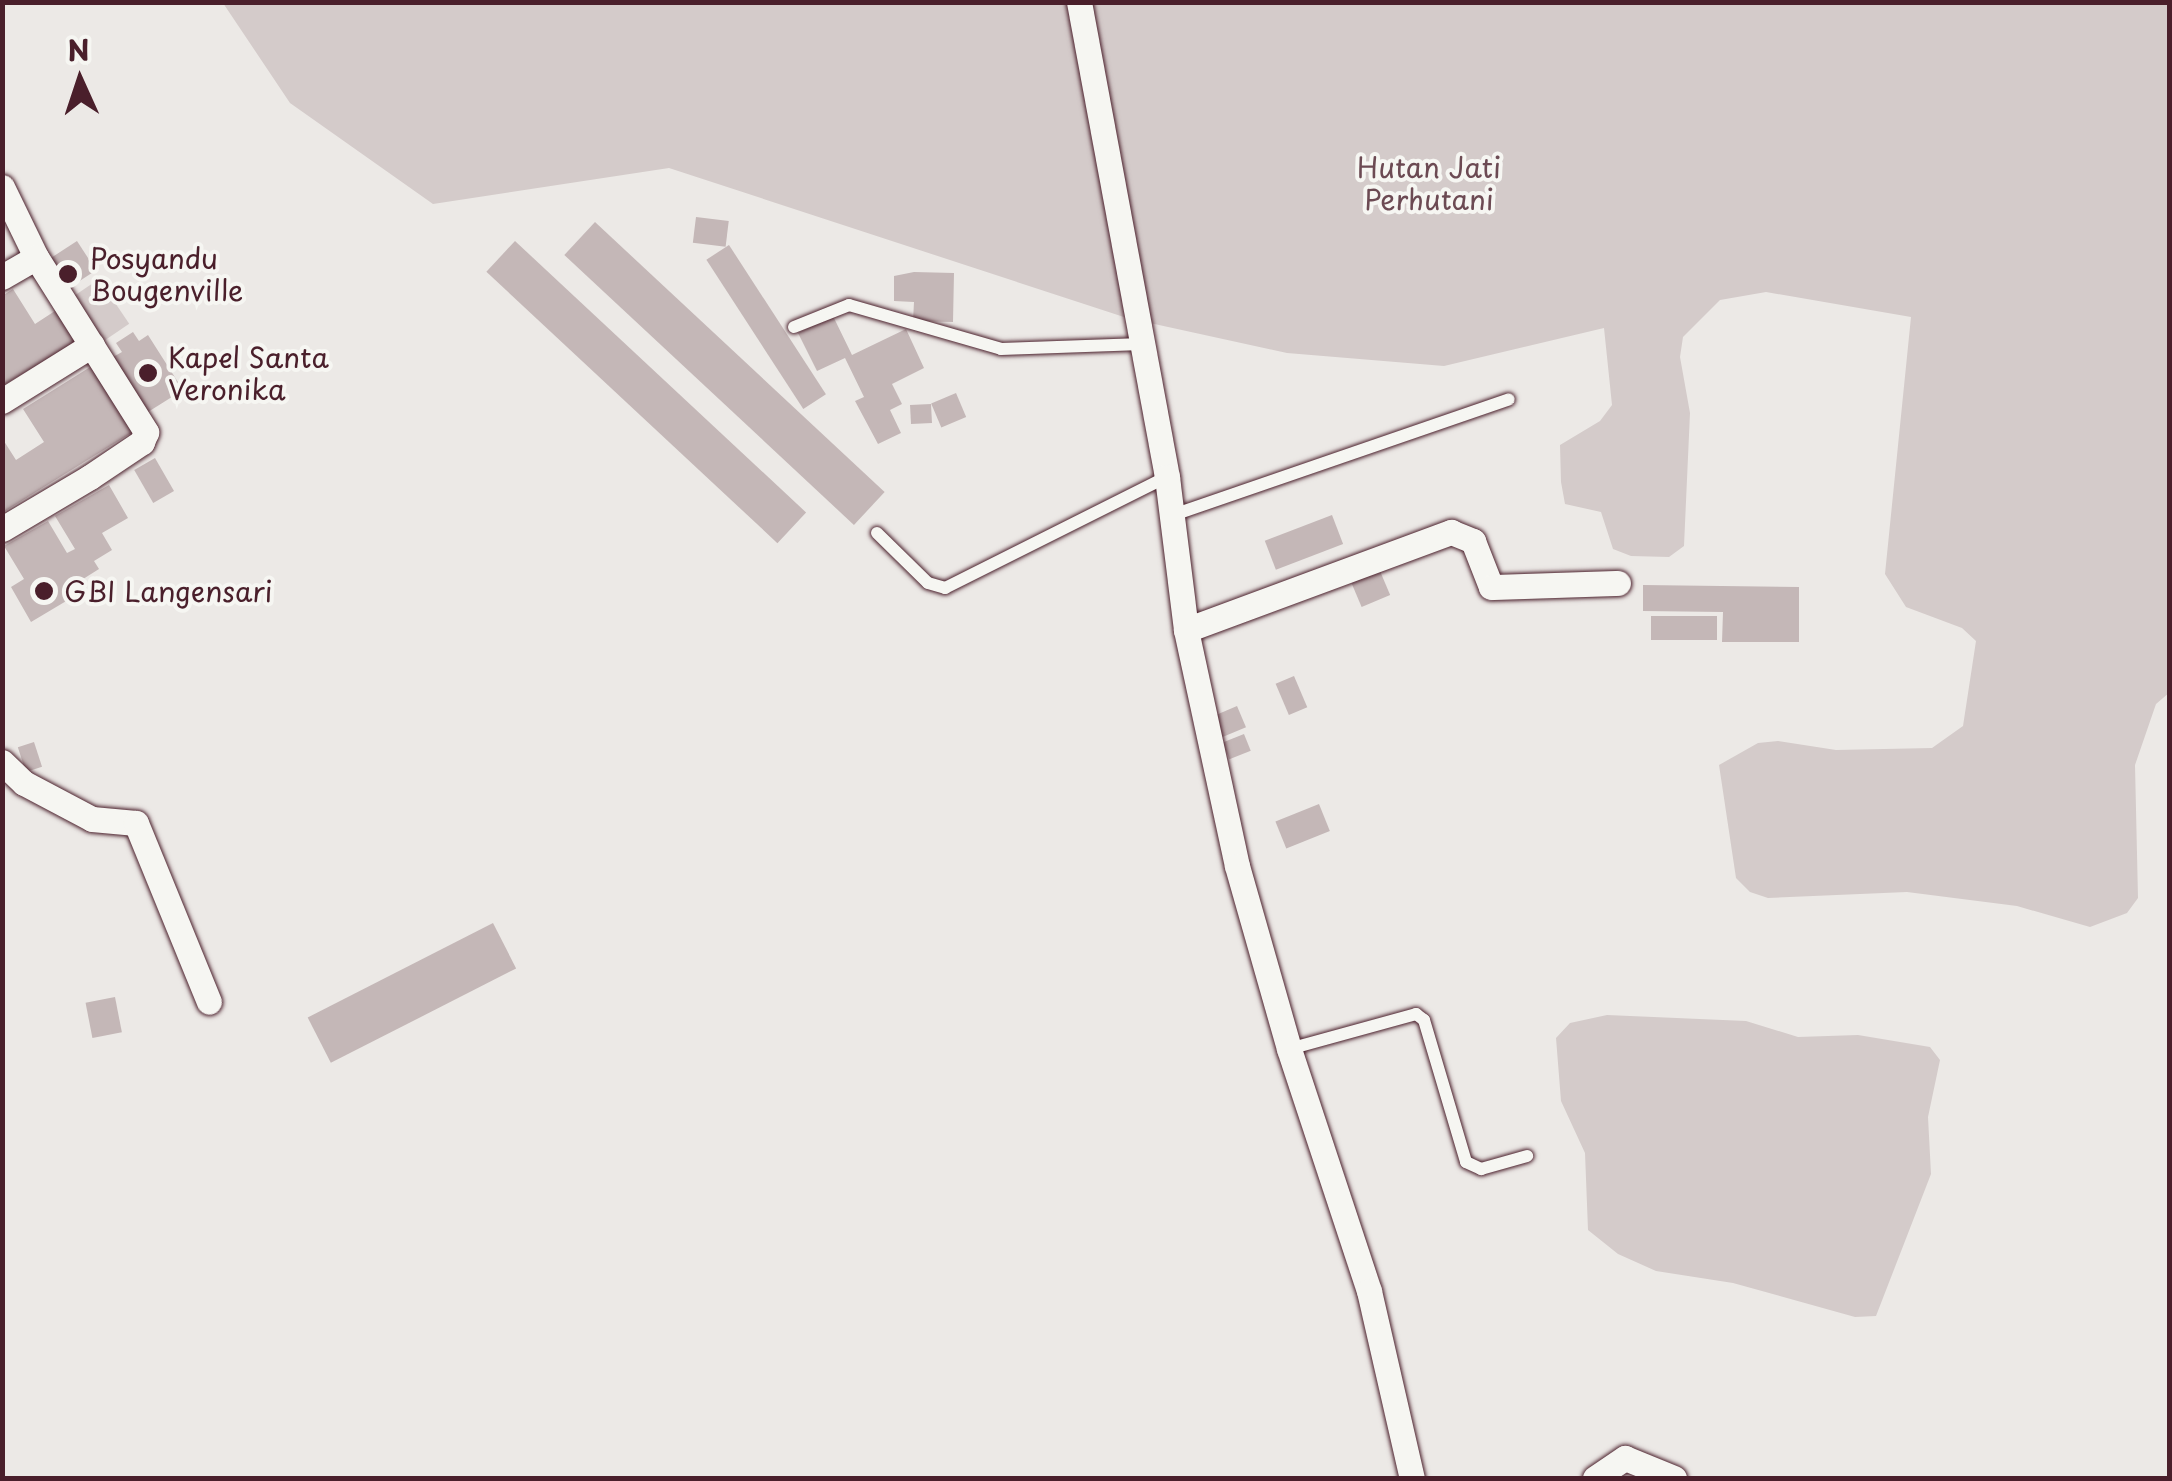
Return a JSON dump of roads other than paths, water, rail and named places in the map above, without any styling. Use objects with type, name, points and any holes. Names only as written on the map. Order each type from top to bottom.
[{"type":"street","points":[[1079,2],[1167,477],[1186,630],[1237,866],[1289,1049],[1370,1290],[1398,1442],[1412,1478]]},
{"type":"street","points":[[2,187],[36,256],[144,427],[142,442],[2,529]]},
{"type":"street","points":[[2,277],[36,256]]},
{"type":"street","points":[[2,401],[92,346]]},
{"type":"street","points":[[1186,630],[1451,532],[1473,541],[1491,587],[1618,584]]},
{"type":"street","points":[[2,762],[24,783],[92,819],[136,823],[209,1002]]},
{"type":"street","points":[[1595,1478],[1625,1458],[1674,1478]]},
{"type":"lane","points":[[794,327],[849,305],[1001,350],[1142,344]]},
{"type":"lane","points":[[1173,514],[1508,399]]},
{"type":"lane","points":[[876,533],[928,583],[945,588],[1167,477]]},
{"type":"lane","points":[[1289,1049],[1416,1014],[1424,1020],[1466,1162],[1481,1169],[1527,1156]]},
{"type":"place","name":"Posyandu Bougenville","points":[[68,274]]},
{"type":"place","name":"Kapel Santa Veronika","points":[[148,373]]},
{"type":"place","name":"GBI Langensari","points":[[44,591]]},
{"type":"park label","name":"Hutan Jati Perhutani","points":[[1429,183]]}]
